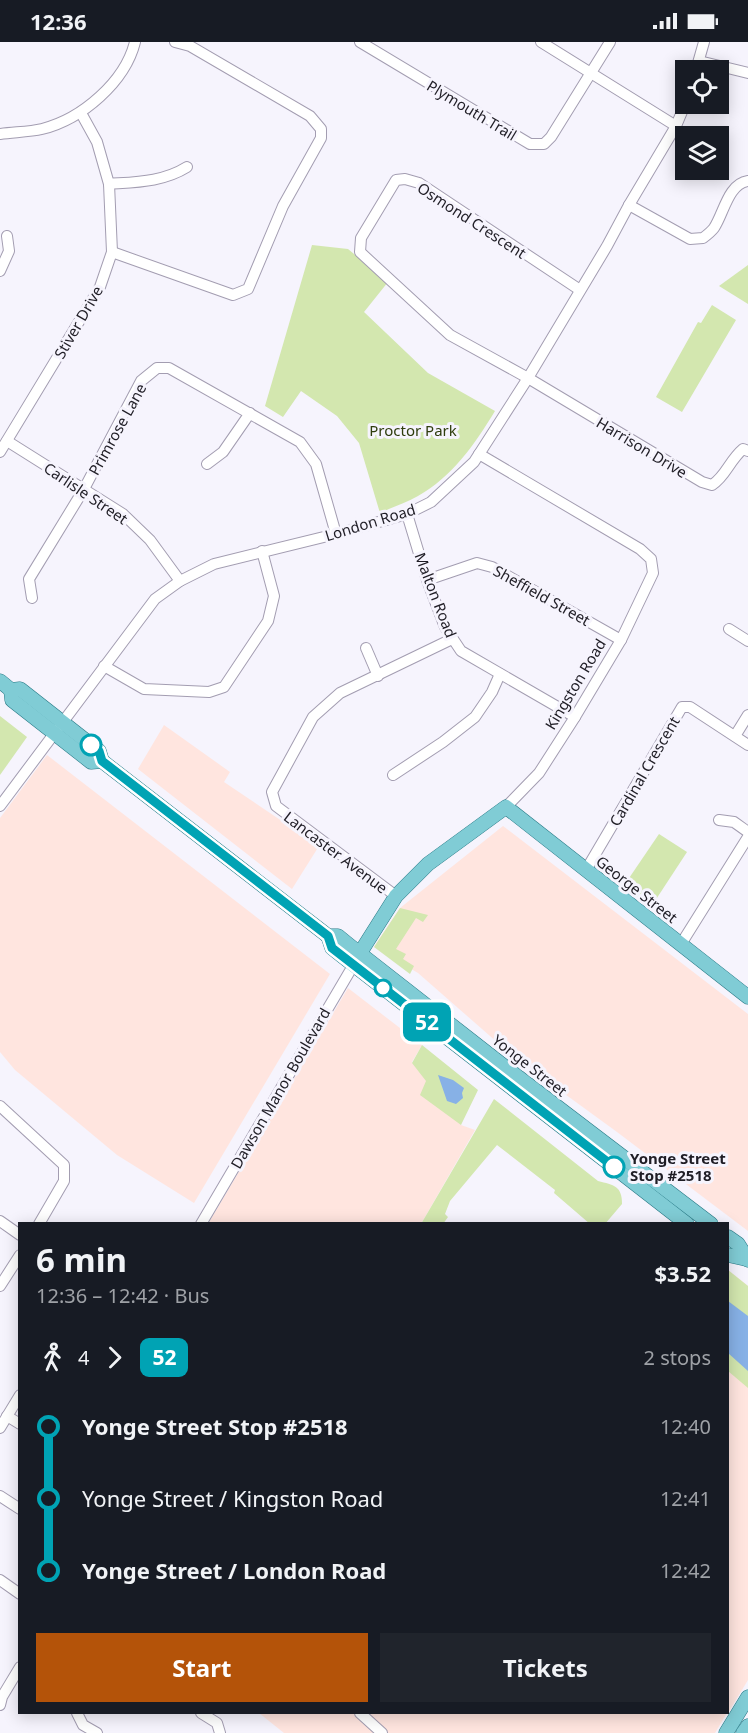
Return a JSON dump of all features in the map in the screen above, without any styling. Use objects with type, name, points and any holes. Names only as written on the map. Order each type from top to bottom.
[{"type":"main road","name":"Yonge Street","points":[[0,681],[12,690],[20,689],[58,727],[99,751],[102,761],[328,936],[338,936],[357,959],[684,1222]]},
{"type":"main road","name":"Kingston Road","points":[[357,959],[396,896],[428,864],[506,807]]},
{"type":"main road","name":"George Street","points":[[506,807],[748,997]]},
{"type":"main road","name":"Yonge Street","points":[[357,959],[505,1067],[708,1222]]},
{"type":"main road","points":[[729,1238],[738,1244],[747,1259]]},
{"type":"main road","points":[[729,1255],[747,1259]]},
{"type":"main road","points":[[726,1733],[748,1698]]},
{"type":"main road","points":[[743,1733],[748,1725]]},
{"type":"street","points":[[0,134],[43,129],[81,113],[111,86],[133,51],[135,42]]},
{"type":"street","points":[[112,252],[233,295],[248,289],[283,206],[321,138],[321,129],[310,116],[190,46],[175,42]]},
{"type":"street","name":"Plymouth Trail","points":[[360,42],[530,144],[544,144],[551,137],[610,42]]},
{"type":"street","points":[[541,42],[676,126]]},
{"type":"street","points":[[699,60],[704,42]]},
{"type":"street","points":[[729,70],[748,73]]},
{"type":"street","name":"Stiver Drive","points":[[0,452],[100,287],[112,252],[109,184],[97,142],[81,113]]},
{"type":"street","name":"London Road","points":[[676,126],[681,114]]},
{"type":"street","name":"London Road","points":[[0,806],[155,599],[180,581],[214,564],[407,514],[430,502],[474,462],[528,378],[675,128]]},
{"type":"street","points":[[109,184],[173,176],[187,167]]},
{"type":"street","name":"Osmond Crescent","points":[[528,378],[450,335],[360,252],[361,238],[396,180],[405,179],[418,183],[580,290]]},
{"type":"street","points":[[629,205],[690,239],[703,238],[713,229],[734,190],[741,182],[748,181]]},
{"type":"street","points":[[0,271],[9,252],[7,236]]},
{"type":"street","name":"Primrose Lane","points":[[32,598],[29,579],[84,489],[141,381],[157,368],[169,368],[300,442],[316,464],[336,534]]},
{"type":"street","name":"Harrison Drive","points":[[528,378],[702,482],[712,485],[720,479],[733,458],[743,449],[748,451]]},
{"type":"street","points":[[207,464],[223,452],[250,413]]},
{"type":"street","name":"Carlisle Street","points":[[7,441],[123,514],[150,540],[180,581]]},
{"type":"street","name":"Kingston Road","points":[[479,454],[640,549],[651,559],[653,573],[621,640],[575,717],[539,772],[506,807]]},
{"type":"street","name":"Malton Road","points":[[407,514],[427,580],[445,627],[461,651],[575,717]]},
{"type":"street","points":[[104,666],[144,689],[209,692],[225,687],[268,621],[274,596],[262,551]]},
{"type":"street","name":"Sheffield Street","points":[[427,580],[477,563],[492,567],[621,640]]},
{"type":"street","points":[[729,629],[748,641]]},
{"type":"street","name":"Lancaster Avenue","points":[[396,896],[276,807],[272,792],[313,717],[340,693],[452,639]]},
{"type":"street","points":[[366,648],[378,676]]},
{"type":"street","points":[[393,775],[443,742],[475,717],[492,692],[500,674]]},
{"type":"street","name":"Cardinal Crescent","points":[[586,870],[682,707],[690,707],[748,745]]},
{"type":"street","points":[[735,736],[748,715]]},
{"type":"street","points":[[719,820],[734,822],[748,832]]},
{"type":"street","points":[[681,944],[748,837]]},
{"type":"street","name":"Dawson Manor Boulevard","points":[[202,1222],[357,959]]},
{"type":"street","points":[[0,1106],[64,1165],[64,1181],[40,1222]]},
{"type":"street","points":[[0,1221],[18,1234]]},
{"type":"street","points":[[0,1286],[18,1259]]},
{"type":"street","points":[[0,1428],[18,1398]]},
{"type":"street","points":[[7,1416],[18,1423]]},
{"type":"street","points":[[0,1496],[18,1508]]},
{"type":"street","points":[[0,1580],[18,1593]]},
{"type":"street","points":[[0,1705],[2,1697],[18,1670]]},
{"type":"street","points":[[78,1714],[83,1725],[97,1733]]},
{"type":"street","points":[[203,1714],[217,1723],[220,1733]]},
{"type":"street","points":[[361,1714],[382,1733]]},
{"type":"shaded area","points":[[164,725],[230,772],[224,782],[319,846],[292,889],[138,769]]},
{"type":"shaded area","points":[[47,755],[330,974],[194,1203],[117,1155],[15,1070],[0,1052],[0,818]]},
{"type":"shaded area","points":[[503,826],[748,1014],[748,1231],[514,1057],[418,973],[374,947],[400,908]]},
{"type":"shaded area","points":[[348,988],[422,1045],[412,1062],[461,1125],[475,1130],[422,1222],[209,1222]]},
{"type":"shaded area","points":[[729,1271],[748,1286],[748,1680],[729,1711]]},
{"type":"shaded area","points":[[260,1714],[726,1714],[715,1733],[284,1733]]},
{"type":"green space","name":"Proctor Park","points":[[312,245],[348,249],[388,282],[364,312],[428,373],[495,411],[462,459],[442,479],[409,501],[380,513],[359,443],[337,416],[301,391],[283,417],[265,406]]},
{"type":"green space","points":[[748,265],[748,304],[719,286]]},
{"type":"green space","points":[[712,305],[736,320],[682,412],[656,397],[698,322],[701,323]]},
{"type":"green space","points":[[0,716],[27,737],[0,775]]},
{"type":"green space","points":[[659,834],[687,852],[651,907],[623,887]]},
{"type":"green space","points":[[400,908],[428,915],[423,922],[416,918],[396,949],[406,954],[403,959],[414,966],[410,974],[374,947]]},
{"type":"green space","points":[[422,1045],[478,1090],[461,1125],[420,1095],[426,1081],[412,1063]]},
{"type":"green space","points":[[494,1099],[598,1181],[616,1187],[622,1198],[622,1204],[607,1222],[588,1222],[554,1193],[555,1190],[497,1145],[450,1201],[445,1214],[448,1217],[444,1222],[422,1222]]},
{"type":"green space","points":[[729,1271],[748,1286],[748,1388],[729,1372]]},
{"type":"water","points":[[438,1075],[453,1080],[464,1088],[463,1098],[456,1104],[447,1101]]},
{"type":"water","points":[[729,1302],[748,1316],[748,1371],[729,1354]]},
{"type":"bus line","name":"52","points":[[91,745],[99,751],[102,761],[328,936],[332,948],[614,1167]]},
{"type":"place","name":"Yonge Street Stop #2518","points":[[614,1167]]}]
